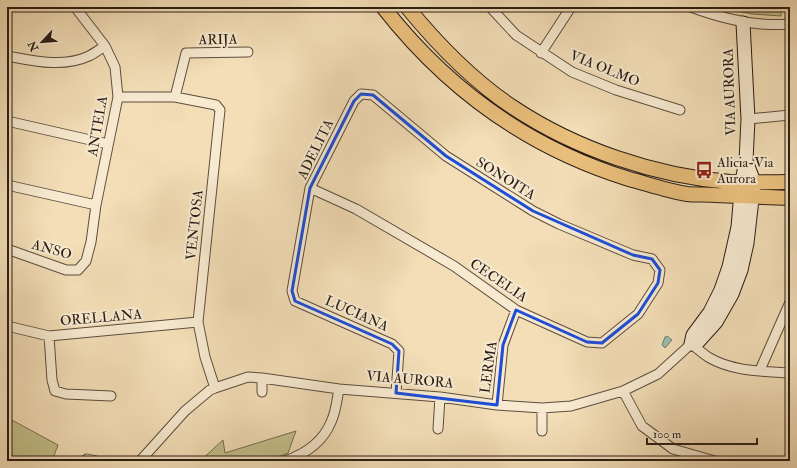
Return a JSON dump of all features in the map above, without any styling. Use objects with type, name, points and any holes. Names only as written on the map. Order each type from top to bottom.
[{"type":"main road","points":[[383,7],[417,47],[455,84],[483,107],[539,142],[604,172],[687,194],[790,198]]},
{"type":"main road","points":[[407,7],[428,34],[456,62],[486,88],[514,108],[544,126],[575,141],[606,154],[671,173],[730,182],[790,182]]},
{"type":"street","name":"ANTELA","points":[[75,7],[105,46],[115,66],[118,97],[96,205],[91,242],[86,261]]},
{"type":"street","name":"VIA OLMO","points":[[490,7],[516,35],[541,53],[572,72],[616,90],[680,110]]},
{"type":"street","points":[[541,53],[571,7]]},
{"type":"street","points":[[691,7],[743,23],[778,25],[790,24]]},
{"type":"street","name":"VIA AURORA","points":[[140,461],[185,411],[210,390],[248,378],[262,378],[340,388],[440,397],[497,405],[542,408],[571,406],[623,391],[658,374],[691,344],[693,334],[710,312],[724,283],[747,196],[748,182],[746,161],[748,119],[743,23]]},
{"type":"street","points":[[7,56],[33,61],[58,63],[73,61],[89,56],[105,46]]},
{"type":"street","name":"ARIJA","points":[[175,97],[186,54],[248,52]]},
{"type":"street","name":"ADELITA","points":[[292,291],[310,188],[354,102],[361,94]]},
{"type":"street","name":"SONOITA","points":[[361,94],[372,96],[446,156],[533,211],[633,256],[652,259]]},
{"type":"street","name":"VENTOSA","points":[[118,97],[175,97],[216,105],[220,110],[198,322],[205,357],[215,388]]},
{"type":"street","points":[[748,119],[790,115]]},
{"type":"street","points":[[7,121],[108,144]]},
{"type":"street","points":[[7,185],[96,205]]},
{"type":"street","name":"CECELIA","points":[[310,188],[356,209],[454,266],[516,310],[587,342],[602,343],[638,314],[658,283],[660,270],[652,259]]},
{"type":"street","name":"ANSO","points":[[7,249],[66,270],[78,270],[86,261]]},
{"type":"street","name":"LUCIANA","points":[[292,291],[295,301],[392,344],[399,352],[396,393]]},
{"type":"street","points":[[760,370],[790,302]]},
{"type":"street","name":"LERMA","points":[[497,405],[503,345],[516,310]]},
{"type":"street","name":"ORELLANA","points":[[7,326],[49,336],[198,322]]},
{"type":"street","points":[[49,336],[52,380],[55,391],[66,394],[111,396]]},
{"type":"street","points":[[691,344],[708,357],[728,366],[741,369],[790,373]]},
{"type":"street","points":[[262,378],[262,392]]},
{"type":"street","points":[[285,461],[299,456],[312,448],[324,435],[332,422],[340,388]]},
{"type":"street","points":[[623,391],[642,426],[673,449],[715,461]]},
{"type":"street","points":[[438,429],[440,397]]},
{"type":"street","points":[[542,408],[542,431]]},
{"type":"highlighted area","points":[[361,94],[373,95],[446,156],[533,211],[633,255],[652,259],[660,270],[658,283],[638,314],[602,343],[587,342],[516,310],[503,345],[497,405],[396,393],[399,351],[392,344],[295,301],[292,291],[310,188],[354,101]]},
{"type":"shaded area","points":[[717,7],[781,7],[781,16],[752,14]]},
{"type":"shaded area","points":[[667,336],[672,340],[665,348],[662,345],[665,337]]},
{"type":"shaded area","points":[[7,399],[10,419],[58,445],[52,461],[7,461]]},
{"type":"shaded area","points":[[296,431],[288,453],[267,461],[200,461],[223,440],[225,453]]},
{"type":"place","name":"Alicia-Via Aurora","points":[[704,170]]}]
